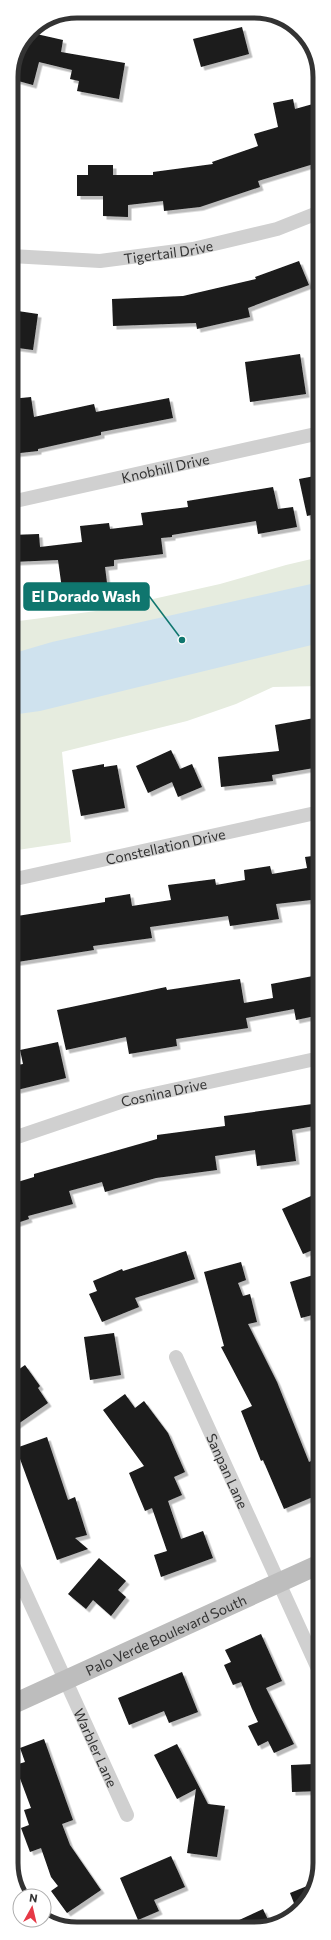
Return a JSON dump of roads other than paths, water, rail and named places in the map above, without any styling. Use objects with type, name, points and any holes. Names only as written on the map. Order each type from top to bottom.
[{"type":"main road","name":"Palo Verde Boulevard South","points":[[18,1702],[313,1567]]},
{"type":"street","name":"Tigertail Drive","points":[[18,256],[100,261],[193,250],[277,229],[313,215]]},
{"type":"street","name":"Knobhill Drive","points":[[18,500],[313,435]]},
{"type":"street","name":"Constellation Drive","points":[[18,878],[313,814]]},
{"type":"street","name":"Cosnina Drive","points":[[18,1137],[126,1100],[313,1060]]},
{"type":"street","name":"Sanpan Lane","points":[[176,1358],[313,1657]]},
{"type":"street","name":"Warbler Lane","points":[[18,1576],[127,1815]]},
{"type":"water","points":[[313,584],[313,645],[40,711],[18,714],[18,652],[52,642]]},
{"type":"place","name":"El Dorado Wash","points":[[182,640]]}]
